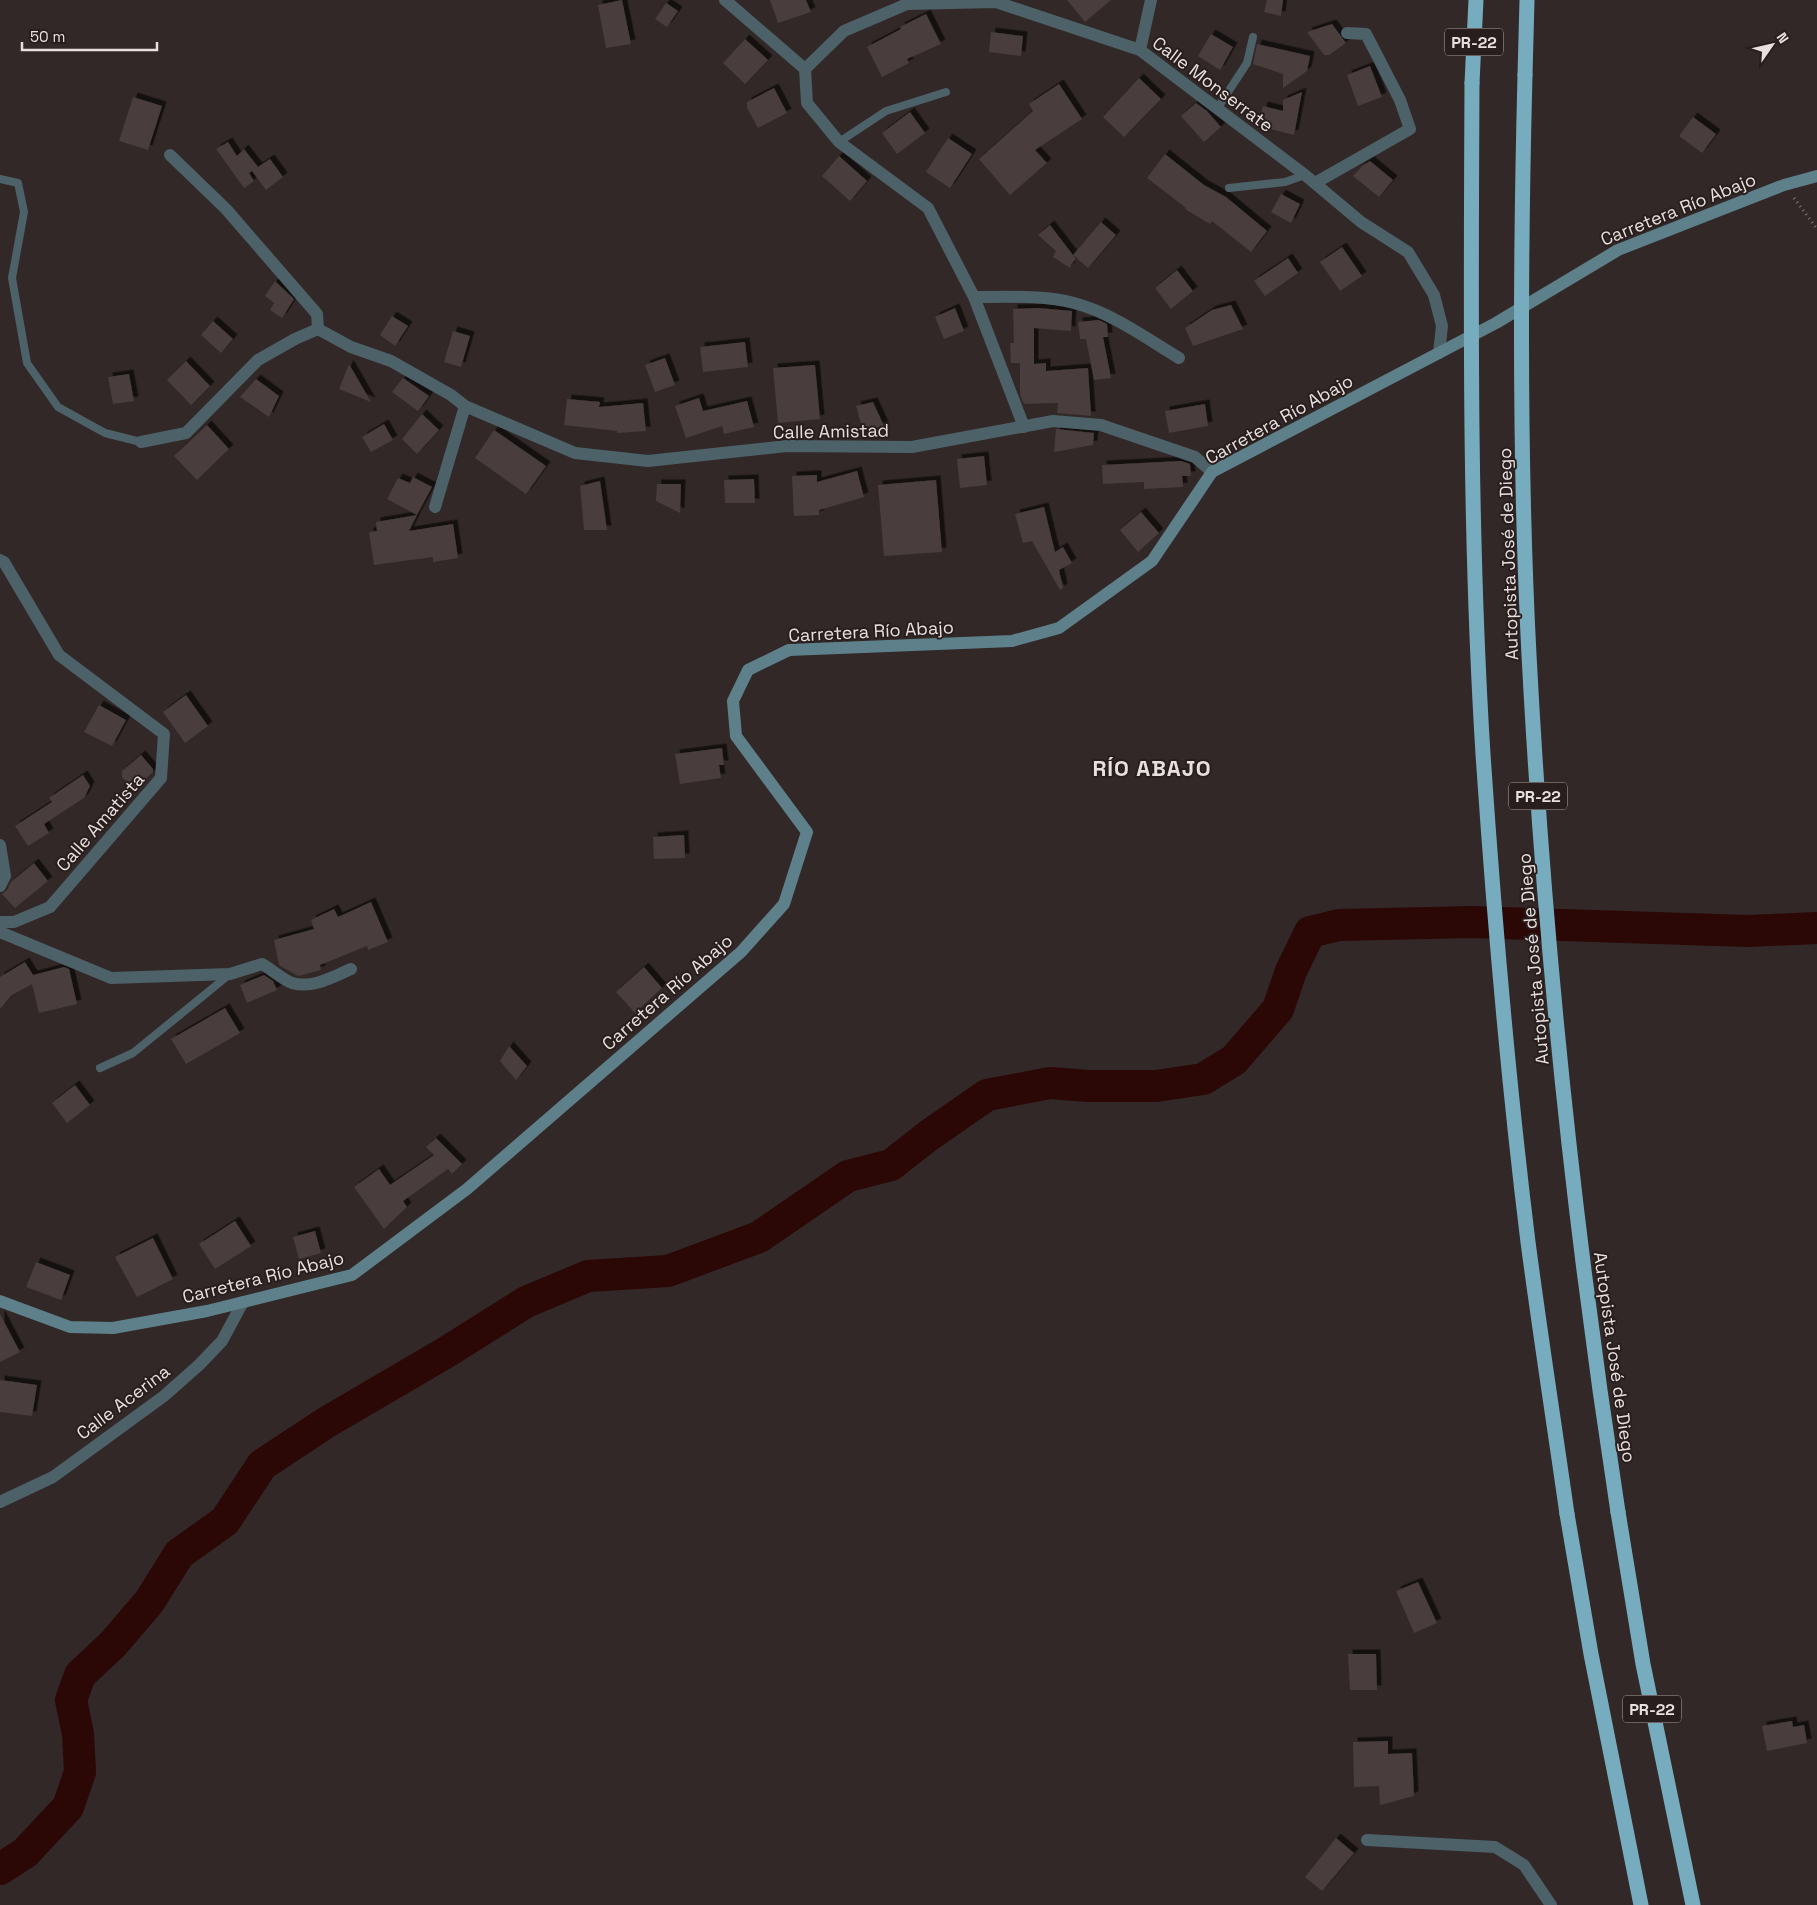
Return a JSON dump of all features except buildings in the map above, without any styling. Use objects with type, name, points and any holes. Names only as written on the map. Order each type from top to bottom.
[{"type":"highway","name":"Autopista José de Diego","points":[[1476,0],[1472,84],[1471,433],[1483,751],[1493,890],[1520,1171],[1567,1514],[1591,1654],[1642,1905]]},
{"type":"highway","name":"Autopista José de Diego","points":[[1527,0],[1520,260],[1523,453],[1529,654],[1547,926],[1570,1153],[1599,1392],[1643,1664],[1693,1905]]},
{"type":"street","points":[[725,0],[805,69],[807,103],[838,142],[928,208],[974,297],[1024,426]]},
{"type":"street","points":[[1140,50],[1151,0]]},
{"type":"street","name":"Calle Monserrate","points":[[805,69],[844,31],[907,2],[996,2],[1140,50],[1310,179],[1361,222],[1408,252],[1434,295],[1442,326],[1439,353]]},
{"type":"street","points":[[1310,179],[1410,129],[1400,100],[1366,34],[1347,33]]},
{"type":"street","points":[[141,442],[186,433],[258,360],[295,339],[318,329],[317,314],[226,209],[170,155]]},
{"type":"street","name":"Carretera Río Abajo","points":[[0,1300],[70,1327],[113,1328],[207,1311],[352,1275],[467,1189],[741,952],[784,904],[807,832],[736,736],[732,701],[748,670],[789,650],[1012,642],[1058,628],[1152,561],[1212,472],[1496,323],[1618,250],[1784,185],[1817,176]]},
{"type":"street","points":[[974,297],[1030,297],[1074,302],[1109,316],[1179,358]]},
{"type":"street","name":"Calle Amistad","points":[[318,329],[351,346],[391,361],[452,395],[465,406],[576,454],[648,461],[787,446],[912,447],[1052,421],[1101,425],[1195,457],[1212,472]]},
{"type":"street","points":[[435,507],[465,406]]},
{"type":"street","name":"Calle Amatista","points":[[0,560],[4,562],[59,655],[164,734],[161,778],[50,906],[14,922],[0,922]]},
{"type":"street","points":[[0,845],[5,876],[0,886]]},
{"type":"street","points":[[0,932],[111,978],[230,974],[262,964],[290,982],[305,985],[318,983],[351,969]]},
{"type":"street","name":"Calle Acerina","points":[[0,1502],[53,1477],[164,1396],[222,1341],[243,1302]]},
{"type":"street","points":[[1367,1840],[1495,1847],[1524,1865],[1551,1905]]},
{"type":"lane","points":[[1217,109],[1247,63],[1253,37]]},
{"type":"lane","points":[[838,142],[886,112],[907,103],[946,92]]},
{"type":"lane","points":[[0,178],[18,183],[24,212],[12,278],[27,363],[58,407],[106,433],[141,442]]},
{"type":"lane","points":[[1229,188],[1310,179]]},
{"type":"lane","points":[[100,1068],[133,1053],[230,974]]},
{"type":"path","points":[[1784,185],[1817,230]]},
{"type":"waterway","points":[[0,1869],[25,1853],[68,1807],[80,1772],[78,1734],[71,1700],[80,1675],[113,1644],[149,1602],[179,1554],[225,1521],[262,1465],[327,1422],[445,1353],[526,1302],[588,1276],[668,1271],[759,1237],[848,1176],[891,1165],[928,1136],[987,1095],[1050,1083],[1088,1086],[1156,1086],[1203,1079],[1234,1060],[1278,1009],[1291,971],[1310,932],[1339,925],[1472,922],[1748,931],[1817,928]]},
{"type":"district","name":"RÍO ABAJO","points":[[1152,768]]}]
